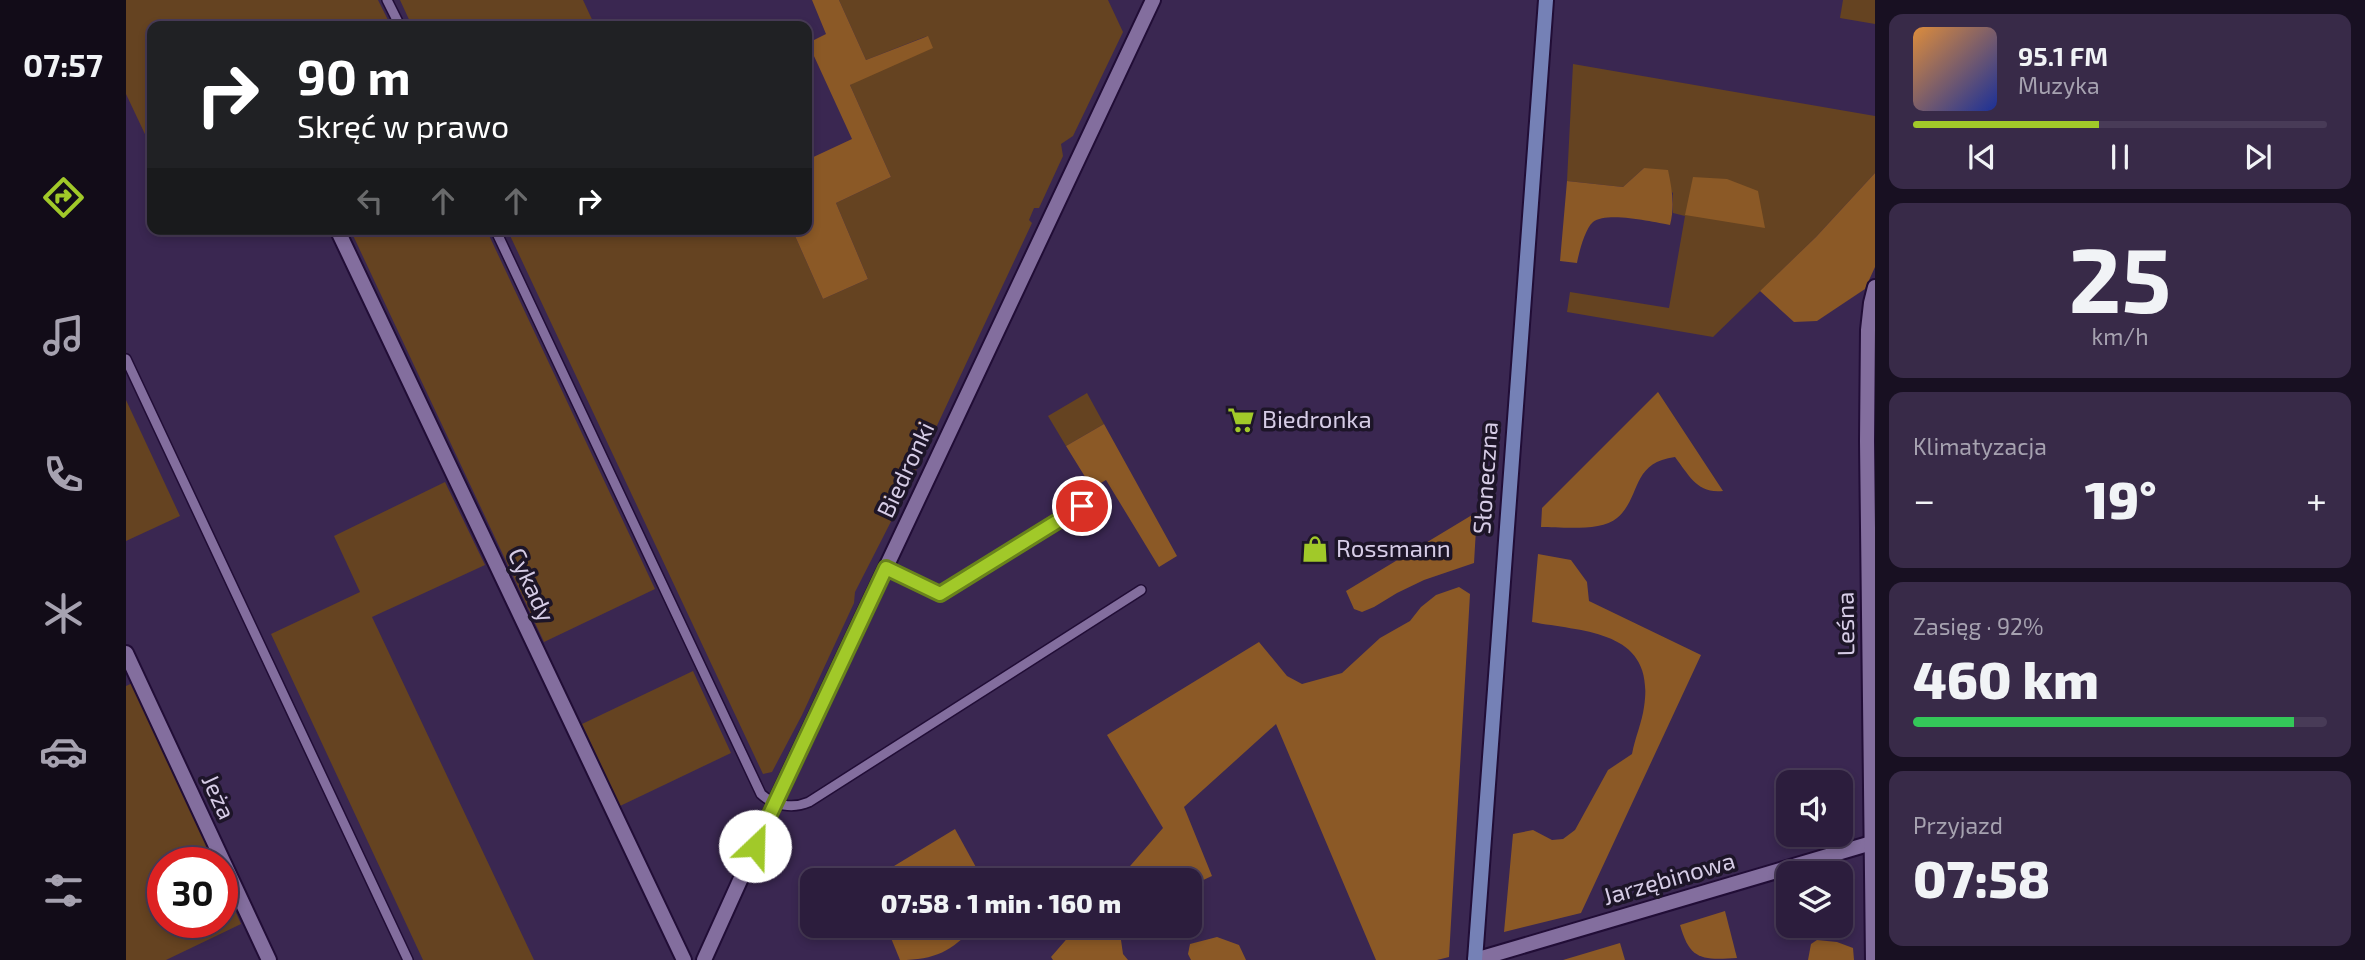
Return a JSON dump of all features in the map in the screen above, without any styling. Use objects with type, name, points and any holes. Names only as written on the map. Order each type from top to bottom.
[{"type":"main road","name":"Słoneczna","points":[[1475,960],[1546,0]]},
{"type":"street","name":"Biedronki","points":[[704,960],[775,803],[1153,0]]},
{"type":"street","name":"Cykady","points":[[340,235],[684,960]]},
{"type":"street","name":"Leśna","points":[[1873,960],[1874,843],[1867,441],[1868,330],[1875,288]]},
{"type":"street","name":"Jeża","points":[[126,653],[269,960]]},
{"type":"street","name":"Jarzębinowa","points":[[1475,960],[1874,843]]},
{"type":"lane","points":[[387,0],[398,21]]},
{"type":"lane","points":[[498,235],[761,794],[775,803],[794,807],[809,802],[1141,590]]},
{"type":"lane","points":[[126,359],[408,960]]},
{"type":"lane","points":[[886,568],[940,594],[1101,494]]},
{"type":"shaded area","points":[[126,0],[378,0],[388,21],[147,21],[147,138],[126,94]]},
{"type":"shaded area","points":[[400,0],[583,0],[593,21],[410,21]]},
{"type":"shaded area","points":[[812,0],[839,0],[866,60],[928,36],[933,48],[850,85],[891,177],[836,203],[868,279],[823,299],[795,235],[812,235],[812,158],[852,139],[812,52],[812,41],[826,34]]},
{"type":"shaded area","points":[[839,0],[1108,0],[1123,32],[1073,136],[1061,144],[1063,156],[1039,208],[1034,208],[1029,220],[1032,223],[904,496],[855,592],[854,603],[802,715],[772,772],[763,774],[510,235],[795,235],[823,299],[868,279],[836,203],[891,177],[850,85],[927,36],[866,60]]},
{"type":"shaded area","points":[[1843,0],[1875,0],[1875,24],[1840,18]]},
{"type":"shaded area","points":[[1573,64],[1875,116],[1875,173],[1816,237],[1713,337],[1567,312],[1570,292],[1669,308],[1685,216],[1673,213],[1673,193],[1644,168],[1623,187],[1567,181]]},
{"type":"shaded area","points":[[1644,168],[1668,170],[1672,197],[1670,225],[1631,218],[1600,219],[1593,222],[1587,230],[1577,263],[1560,261],[1567,181],[1623,187]]},
{"type":"shaded area","points":[[1875,173],[1875,267],[1865,289],[1817,321],[1794,322],[1760,291],[1816,237]]},
{"type":"shaded area","points":[[1693,177],[1727,179],[1758,191],[1765,228],[1685,215]]},
{"type":"shaded area","points":[[353,235],[489,235],[655,589],[544,642]]},
{"type":"shaded area","points":[[1658,392],[1723,491],[1706,489],[1694,482],[1675,457],[1661,460],[1643,473],[1625,510],[1610,522],[1580,528],[1541,527],[1542,508]]},
{"type":"shaded area","points":[[1087,393],[1104,424],[1066,446],[1048,416]]},
{"type":"shaded area","points":[[126,400],[180,516],[126,541]]},
{"type":"shaded area","points":[[1104,424],[1177,556],[1159,567],[1106,480],[1092,488],[1066,446]]},
{"type":"shaded area","points":[[445,482],[485,565],[372,617],[534,960],[423,960],[271,634],[360,592],[334,536]]},
{"type":"shaded area","points":[[1477,512],[1474,563],[1424,580],[1362,612],[1354,609],[1346,591]]},
{"type":"shaded area","points":[[1538,554],[1571,560],[1587,582],[1589,601],[1701,655],[1581,913],[1504,932],[1513,834],[1533,830],[1552,840],[1563,839],[1575,830],[1608,770],[1632,754],[1644,707],[1645,682],[1639,663],[1628,649],[1612,639],[1594,633],[1532,622]]},
{"type":"shaded area","points":[[1459,587],[1470,594],[1449,957],[1437,960],[1376,960],[1276,724],[1184,807],[1212,876],[1202,881],[1202,868],[1128,868],[1163,828],[1107,735],[1259,642],[1287,676],[1302,684],[1342,673],[1380,638],[1410,621],[1421,607],[1436,595]]},
{"type":"shaded area","points":[[693,671],[731,753],[620,806],[582,724]]},
{"type":"shaded area","points":[[135,682],[207,847],[147,847],[147,938],[212,938],[166,960],[126,960],[126,686]]},
{"type":"shaded area","points":[[955,829],[976,868],[891,868]]},
{"type":"shaded area","points":[[1725,911],[1737,958],[1706,958],[1693,951],[1680,925]]},
{"type":"shaded area","points":[[1217,937],[1239,945],[1246,960],[1191,960],[1188,954],[1190,944]]},
{"type":"shaded area","points":[[891,938],[962,938],[933,956],[900,960]]},
{"type":"shaded area","points":[[1068,938],[1121,938],[1123,954],[1128,960],[1053,960],[1051,957]]},
{"type":"shaded area","points":[[1817,940],[1837,942],[1853,948],[1854,960],[1808,960],[1811,944]]},
{"type":"shaded area","points":[[1620,943],[1625,960],[1563,960]]},
{"type":"place","name":"Biedronka","points":[[1241,420]]},
{"type":"place","name":"Rossmann","points":[[1315,549]]},
{"type":"route","points":[[755,846],[886,568],[940,594],[1082,506]]}]
